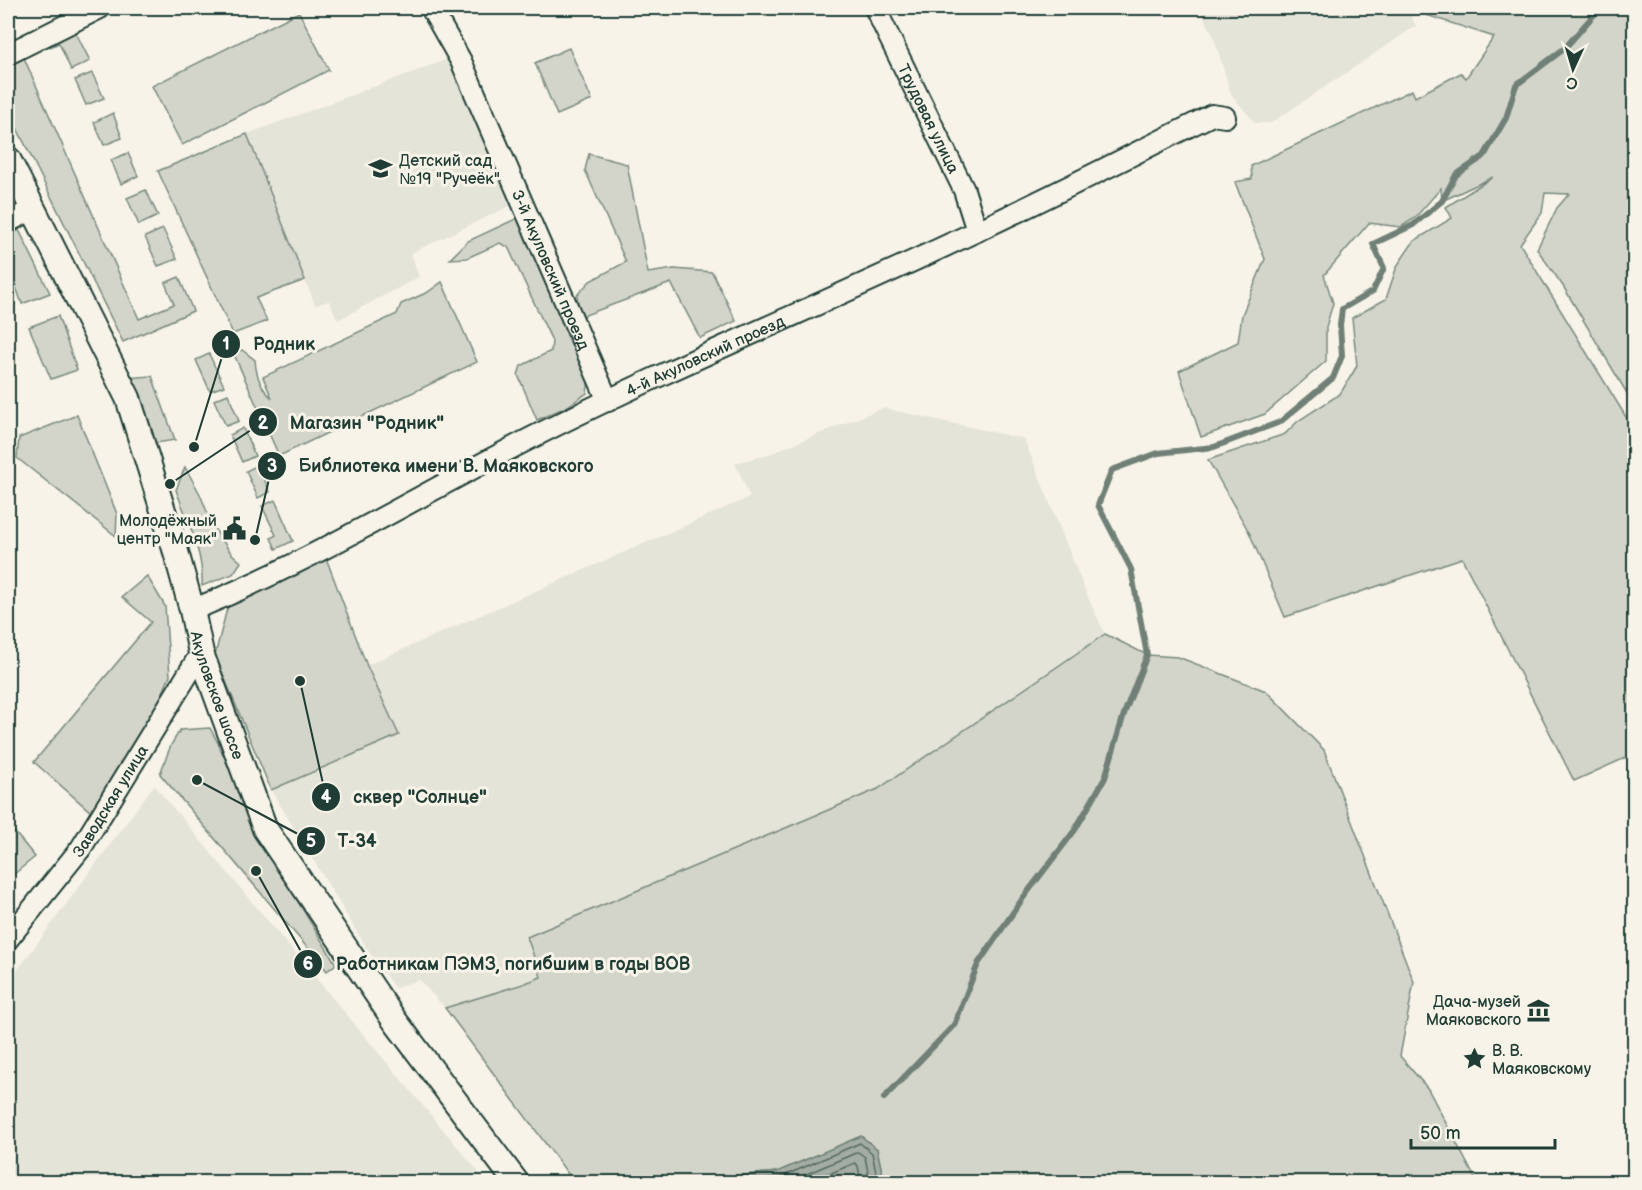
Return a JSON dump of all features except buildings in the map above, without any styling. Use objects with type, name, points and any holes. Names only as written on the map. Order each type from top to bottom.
[{"type":"street","points":[[8,54],[100,8]]},
{"type":"street","name":"3-й Акуловский проезд","points":[[431,8],[461,61],[608,400]]},
{"type":"street","name":"Трудовая улица","points":[[875,8],[964,190],[977,231]]},
{"type":"street","name":"4-й Акуловский проезд","points":[[192,610],[245,588],[317,552],[537,435],[608,400],[977,231],[1212,115],[1225,117]]},
{"type":"street","name":"Акуловское шоссе","points":[[8,159],[128,398],[192,610],[201,653],[265,829],[395,1021],[516,1182]]},
{"type":"street","points":[[8,222],[33,209]]},
{"type":"street","name":"Заводская улица","points":[[8,939],[81,848],[201,653]]},
{"type":"shaded area","points":[[1199,8],[1407,8],[1416,26],[1271,123],[1255,123],[1231,94],[1213,35]]},
{"type":"shaded area","points":[[1422,8],[1634,8],[1634,405],[1563,286],[1537,249],[1557,208],[1569,194],[1545,193],[1542,213],[1520,244],[1634,430],[1634,754],[1574,781],[1462,558],[1285,617],[1249,532],[1208,460],[1285,434],[1298,421],[1340,394],[1357,366],[1352,318],[1386,299],[1397,266],[1414,241],[1452,218],[1446,207],[1493,177],[1442,201],[1441,188],[1415,218],[1401,227],[1369,223],[1324,275],[1333,303],[1326,327],[1326,361],[1265,414],[1201,437],[1179,371],[1238,342],[1242,315],[1265,259],[1235,182],[1252,179],[1251,166],[1412,90],[1415,97],[1461,73],[1466,78],[1494,37],[1426,15]]},
{"type":"shaded area","points":[[299,12],[329,70],[182,145],[152,86]]},
{"type":"shaded area","points":[[74,29],[90,61],[71,70],[59,43],[50,47],[46,42]]},
{"type":"shaded area","points":[[569,48],[592,100],[557,115],[535,63]]},
{"type":"shaded area","points":[[24,58],[139,319],[174,304],[165,283],[179,277],[193,311],[123,342],[8,110],[8,67]]},
{"type":"shaded area","name":"Детский сад №19 \"Ручеёк\"","points":[[451,58],[516,203],[411,253],[419,277],[338,320],[329,301],[315,305],[247,134]]},
{"type":"shaded area","points":[[92,73],[104,98],[86,105],[75,80]]},
{"type":"shaded area","points":[[113,113],[122,138],[104,145],[94,122]]},
{"type":"shaded area","points":[[247,134],[305,280],[256,298],[267,321],[233,334],[158,171]]},
{"type":"shaded area","points":[[128,153],[138,176],[121,184],[111,160]]},
{"type":"shaded area","points":[[589,154],[627,164],[648,273],[674,269],[712,272],[736,321],[700,338],[671,283],[580,317],[577,295],[590,281],[626,262],[585,170]]},
{"type":"shaded area","points":[[146,190],[158,216],[139,225],[127,198]]},
{"type":"shaded area","points":[[522,216],[590,372],[587,393],[568,406],[537,420],[518,375],[521,366],[551,351],[552,341],[508,247],[500,243],[467,258],[450,259],[468,241]]},
{"type":"shaded area","points":[[163,229],[177,259],[158,266],[145,237]]},
{"type":"shaded area","points":[[19,230],[50,293],[22,304],[8,264],[8,236]]},
{"type":"shaded area","points":[[442,282],[477,362],[279,456],[233,352],[242,350],[255,360],[260,381],[272,398],[263,377],[397,314],[401,304],[428,292]]},
{"type":"shaded area","points":[[58,316],[77,370],[51,379],[29,327]]},
{"type":"shaded area","points":[[209,354],[224,386],[210,391],[196,360]]},
{"type":"shaded area","points":[[152,376],[175,440],[156,443],[147,436],[126,378]]},
{"type":"shaded area","points":[[228,394],[239,421],[226,426],[214,400]]},
{"type":"shaded area","points":[[883,408],[1024,439],[1105,634],[878,789],[527,937],[541,977],[445,1008],[419,980],[395,988],[375,962],[271,790],[398,735],[367,665],[750,497],[735,463],[764,456]]},
{"type":"shaded area","points":[[77,415],[117,514],[116,536],[17,458],[19,438]]},
{"type":"shaded area","points":[[243,428],[255,456],[242,462],[230,435]]},
{"type":"shaded area","points":[[258,465],[270,492],[258,498],[246,471]]},
{"type":"shaded area","points":[[185,467],[200,494],[213,527],[231,553],[241,562],[233,574],[202,586],[198,549],[176,490]]},
{"type":"shaded area","points":[[275,500],[293,541],[276,549],[271,538],[276,535],[262,506]]},
{"type":"shaded area","points":[[326,558],[367,666],[399,735],[271,790],[215,655],[228,605]]},
{"type":"shaded area","points":[[147,576],[165,606],[170,676],[154,713],[91,812],[34,762],[151,622],[122,597]]},
{"type":"shaded area","points":[[1105,634],[1147,655],[1178,657],[1266,691],[1324,750],[1414,982],[1400,1056],[1428,1089],[1477,1182],[884,1182],[877,1149],[861,1136],[777,1172],[726,1177],[727,1182],[574,1182],[445,1008],[541,977],[527,937],[878,789]]},
{"type":"shaded area","points":[[210,728],[259,838],[336,964],[327,971],[160,774],[171,745],[180,730]]},
{"type":"shaded area","points":[[154,785],[487,1182],[8,1182],[8,983]]},
{"type":"shaded area","points":[[8,824],[35,857],[8,879]]},
{"type":"water","points":[[861,1136],[877,1149],[884,1182],[727,1182],[726,1177],[777,1172]]},
{"type":"waterway","points":[[884,1098],[954,1025],[978,964],[1023,898],[1075,830],[1105,778],[1124,714],[1147,655],[1131,569],[1098,505],[1112,470],[1158,453],[1214,447],[1280,422],[1333,378],[1342,356],[1340,325],[1342,309],[1373,291],[1384,268],[1373,244],[1413,225],[1442,201],[1456,175],[1484,156],[1506,118],[1516,85],[1565,48],[1598,10],[1606,8]]},
{"type":"place","name":"Детский сад №19 \"Ручеёк\"","points":[[381,169]]},
{"type":"place","name":"Родник","points":[[194,447]]},
{"type":"place","name":"Магазин \"Родник\"","points":[[170,484]]},
{"type":"place","name":"Молодёжный центр \"Маяк\"","points":[[235,529]]},
{"type":"place","name":"Библиотека имени В. Маяковского","points":[[255,540]]},
{"type":"place","name":"сквер \"Солнце\"","points":[[300,681]]},
{"type":"place","name":"Т-34","points":[[197,780]]},
{"type":"place","name":"Работникам ПЭМЗ, погибшим в годы ВОВ","points":[[256,871]]},
{"type":"place","name":"Дача-музей Маяковского","points":[[1539,1010]]},
{"type":"place","name":"В. В. Маяковскому","points":[[1474,1059]]}]
